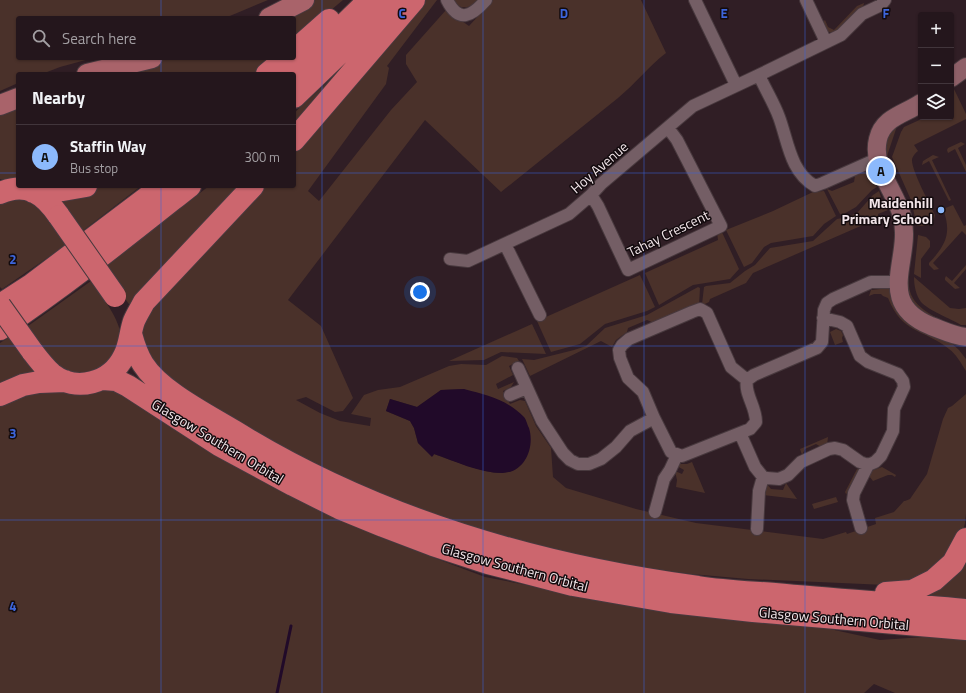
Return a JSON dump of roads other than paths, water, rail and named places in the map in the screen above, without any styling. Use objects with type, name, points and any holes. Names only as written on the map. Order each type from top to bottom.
[{"type":"highway","points":[[296,49],[352,0]]},
{"type":"highway","points":[[295,72],[369,0]]},
{"type":"highway","points":[[296,95],[395,0]]},
{"type":"highway","points":[[296,138],[414,0]]},
{"type":"highway","points":[[269,72],[284,60]]},
{"type":"highway","points":[[2,191],[22,189],[33,192],[74,188]]},
{"type":"highway","points":[[65,381],[52,374],[32,351],[0,305],[30,285],[159,188]]},
{"type":"highway","points":[[0,328],[29,310],[187,188]]},
{"type":"highway","points":[[0,395],[23,385],[39,382],[65,381],[84,384],[97,382],[103,379],[120,364],[127,350],[134,322],[144,302],[252,188]]},
{"type":"highway","name":"Glasgow Southern Orbital","points":[[33,192],[42,196],[50,203],[127,314],[136,349],[143,365],[150,374],[171,392],[258,446],[308,472],[373,502],[478,541],[607,573],[700,588],[966,610]]},
{"type":"highway","name":"Glasgow Southern Orbital","points":[[103,379],[116,380],[128,386],[219,445],[339,508],[426,543],[488,563],[573,584],[678,602],[754,611],[966,629]]},
{"type":"highway","points":[[775,594],[886,593],[912,591],[934,580],[953,563],[966,539]]},
{"type":"main road","points":[[273,16],[304,0]]},
{"type":"main road","points":[[95,72],[144,60]]},
{"type":"main road","points":[[0,105],[16,99]]},
{"type":"street","points":[[447,0],[451,8],[464,16],[474,12],[486,0]]},
{"type":"street","points":[[695,0],[736,85]]},
{"type":"street","points":[[806,0],[826,42]]},
{"type":"street","name":"Hoy Avenue","points":[[450,259],[468,261],[569,214],[601,184],[668,128],[681,115],[694,106],[841,35],[862,14],[881,5],[885,0]]},
{"type":"street","points":[[954,76],[966,67]]},
{"type":"street","points":[[759,75],[779,117],[787,146],[800,175],[808,182],[815,186],[824,183],[877,158]]},
{"type":"street","points":[[918,105],[895,117],[884,126],[878,139],[877,158],[903,218],[903,243],[898,289],[904,306],[914,317],[946,332],[966,337]]},
{"type":"street","name":"Tahay Crescent","points":[[591,195],[598,206],[628,270],[721,226],[676,140],[668,128]]},
{"type":"street","points":[[505,244],[540,315]]},
{"type":"street","points":[[747,380],[754,375],[817,348],[822,342],[825,307],[833,299],[871,282],[899,282]]},
{"type":"street","points":[[700,309],[707,313],[731,367],[747,380],[747,390],[756,413],[756,422],[750,429],[689,454],[682,456],[677,455],[671,452],[643,392],[628,378],[620,358],[619,350],[622,345],[629,340],[700,309]]},
{"type":"street","points":[[823,318],[844,323],[847,326],[860,356],[868,362],[898,374],[903,380],[904,386],[894,409],[893,431],[881,456],[875,462],[868,465],[854,493],[853,500],[861,528]]},
{"type":"street","points":[[946,332],[966,350]]},
{"type":"street","points":[[518,368],[542,421],[563,453],[570,460],[578,464],[589,464],[601,459],[616,447],[630,431],[654,418]]},
{"type":"street","points":[[510,396],[527,388]]},
{"type":"street","points":[[740,433],[755,467],[763,477],[779,479],[788,475],[801,462],[834,448],[843,450],[860,462],[868,465]]},
{"type":"street","points":[[655,512],[664,479],[677,455]]},
{"type":"street","points":[[757,529],[759,490],[763,477]]},
{"type":"waterway","points":[[277,693],[291,626]]},
{"type":"place","name":"Staffin Way","points":[[881,171]]},
{"type":"place","name":"Maidenhill Primary School","points":[[941,210]]}]
